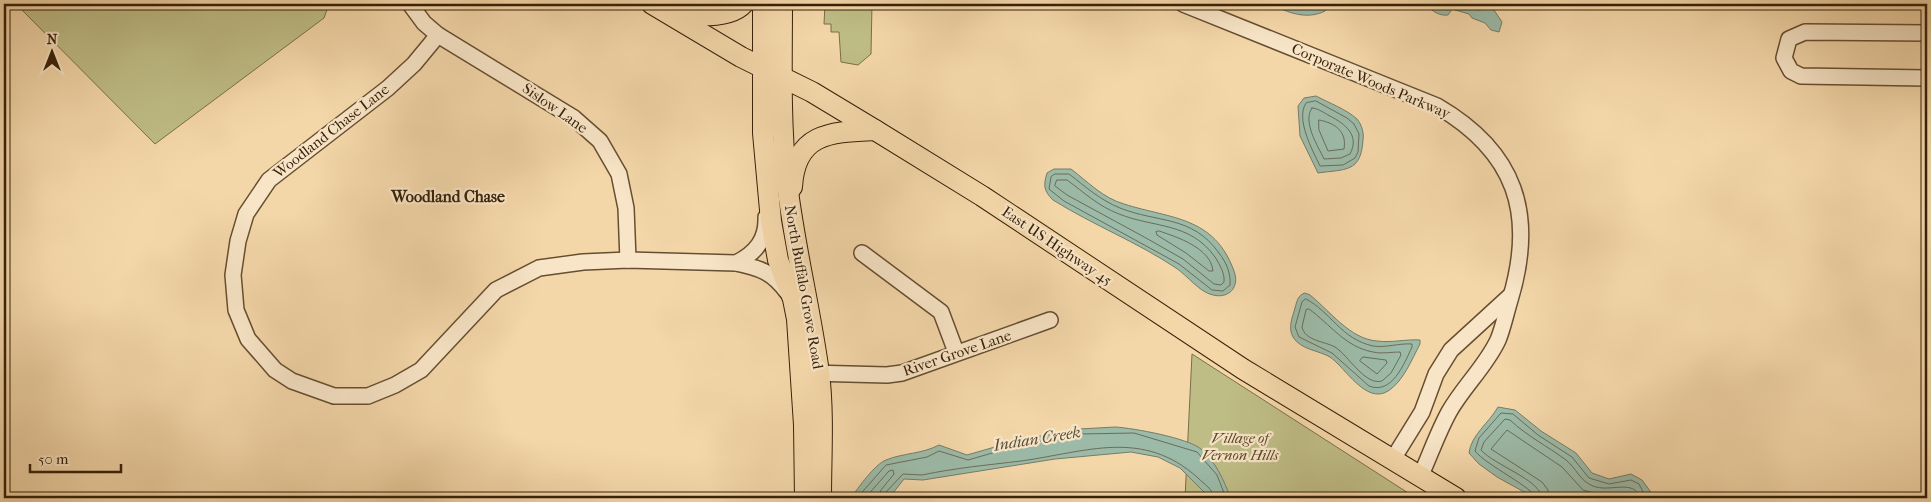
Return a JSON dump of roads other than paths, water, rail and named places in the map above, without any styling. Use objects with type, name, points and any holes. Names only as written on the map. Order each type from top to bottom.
[{"type":"main road","name":"East US Highway 45","points":[[652,4],[742,57],[782,76],[875,130],[982,196],[1243,369],[1456,498]]},
{"type":"main road","points":[[669,14],[704,16],[735,10],[743,4]]},
{"type":"main road","name":"North Buffalo Grove Road","points":[[763,4],[762,66],[765,155],[771,221],[778,260],[793,299],[810,373],[805,498]]},
{"type":"main road","name":"North Buffalo Grove Road","points":[[782,4],[782,128],[810,373],[821,498]]},
{"type":"main road","points":[[791,219],[793,180],[801,155],[816,137],[836,132],[875,130]]},
{"type":"street","name":"Sislow Lane","points":[[410,4],[424,23],[438,35],[574,118],[600,141],[619,174],[626,208],[628,260]]},
{"type":"street","name":"Corporate Woods Parkway","points":[[1183,4],[1438,106],[1472,129],[1502,164],[1518,204],[1522,240],[1519,268],[1498,340],[1448,413],[1422,476]]},
{"type":"street","points":[[1927,33],[1805,32],[1789,39],[1784,58],[1791,71],[1801,76],[1927,78]]},
{"type":"street","name":"Woodland Chase Lane","points":[[438,35],[414,64],[388,88],[268,180],[246,214],[238,241],[233,275],[236,310],[248,339],[276,370],[292,381],[334,396],[368,396],[395,385],[421,370],[496,290],[539,268],[583,262],[628,260],[736,263],[761,268],[780,282],[793,299]]},
{"type":"street","points":[[736,263],[758,248],[764,236],[766,220],[759,175],[760,163],[765,155]]},
{"type":"street","points":[[862,253],[942,312],[956,352]]},
{"type":"street","points":[[1393,459],[1422,412],[1436,374],[1452,350],[1512,294]]},
{"type":"street","name":"River Grove Lane","points":[[810,373],[887,375],[902,373],[956,352],[1050,320]]},
{"type":"water","points":[[1271,4],[1327,4],[1325,11],[1318,14],[1304,15],[1291,13]]},
{"type":"water","points":[[1431,4],[1443,6],[1451,4],[1478,10],[1492,7],[1502,22],[1499,32],[1491,30],[1485,23],[1472,18],[1469,14],[1452,9],[1448,15],[1437,13],[1428,6]]},
{"type":"water","points":[[1316,96],[1348,112],[1357,119],[1362,129],[1362,151],[1359,159],[1355,164],[1344,170],[1318,173],[1300,136],[1298,106],[1304,98]]},
{"type":"water","points":[[1054,169],[1071,169],[1109,198],[1189,222],[1203,230],[1215,239],[1234,271],[1236,282],[1232,290],[1219,296],[1208,293],[1161,259],[1053,200],[1046,191],[1045,181],[1047,173]]},
{"type":"water","points":[[1305,293],[1310,295],[1349,330],[1367,339],[1383,341],[1420,340],[1420,344],[1407,370],[1393,387],[1380,394],[1372,393],[1356,383],[1330,357],[1300,345],[1296,341],[1292,334],[1291,323],[1298,299]]},
{"type":"water","points":[[1498,407],[1515,410],[1541,431],[1576,453],[1592,473],[1609,479],[1631,474],[1642,480],[1650,491],[1651,498],[1535,498],[1497,477],[1479,464],[1469,453],[1473,440]]},
{"type":"water","name":"Indian Creek","points":[[1115,427],[1173,437],[1201,449],[1215,466],[1231,498],[1210,498],[1180,468],[1158,457],[1131,452],[1055,459],[923,480],[904,479],[889,498],[851,498],[867,477],[882,462],[939,445],[967,455],[1019,440],[1079,429]]},
{"type":"district","name":"Woodland Chase","points":[[448,196]]},
{"type":"park label","name":"Village of Vernon Hills","points":[[1240,446]]}]
